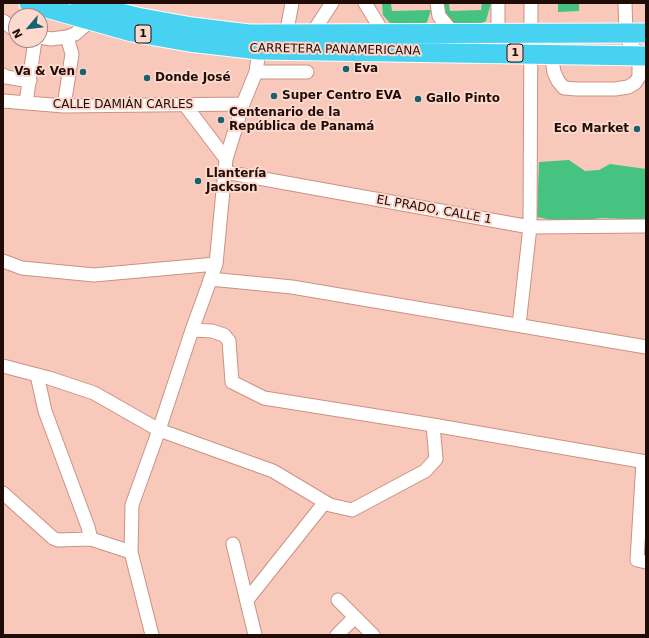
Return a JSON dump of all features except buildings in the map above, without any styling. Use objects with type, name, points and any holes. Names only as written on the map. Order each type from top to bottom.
[{"type":"highway","name":"CARRETERA PANAMERICANA","points":[[29,3],[132,32],[189,42],[277,46],[384,43],[424,34],[646,33]]},
{"type":"highway","name":"CARRETERA PANAMERICANA","points":[[80,3],[138,17],[192,27],[249,34],[277,46],[310,34],[384,43],[531,53],[642,55]]},
{"type":"highway","points":[[277,46],[260,45],[263,42],[284,42],[310,34]]},
{"type":"highway","name":"1","points":[[384,43],[390,47],[508,45],[521,41],[530,34]]},
{"type":"street","points":[[256,72],[277,46],[292,3]]},
{"type":"street","points":[[310,34],[332,3]]},
{"type":"street","points":[[364,3],[384,43]]},
{"type":"street","points":[[498,3],[498,34]]},
{"type":"street","points":[[519,326],[530,227],[531,3]]},
{"type":"street","points":[[551,54],[554,72],[558,81],[564,88],[577,89],[628,87],[635,83],[639,77],[642,55],[629,42],[626,33],[625,3]]},
{"type":"street","points":[[424,34],[438,9],[454,34]]},
{"type":"street","points":[[48,38],[67,37],[75,34],[91,20]]},
{"type":"street","points":[[606,55],[613,51],[623,40],[626,33]]},
{"type":"street","points":[[64,106],[72,54],[67,37]]},
{"type":"street","points":[[152,635],[131,552],[132,505],[216,264],[225,165],[243,104],[256,72],[277,46]]},
{"type":"street","points":[[277,46],[285,72]]},
{"type":"street","points":[[26,103],[34,48]]},
{"type":"street","points":[[256,72],[307,72]]},
{"type":"street","points":[[3,75],[6,77],[30,81]]},
{"type":"street","name":"CALLE DAMIÁN CARLES","points":[[3,101],[64,106],[243,104]]},
{"type":"street","points":[[185,105],[225,165]]},
{"type":"street","name":"EL PRADO, CALLE 1","points":[[225,165],[530,227],[646,226]]},
{"type":"street","points":[[3,261],[22,268],[94,275],[216,264]]},
{"type":"street","points":[[210,280],[292,287],[646,347]]},
{"type":"street","points":[[192,330],[212,331],[224,335],[229,341],[232,382],[264,398],[433,425],[644,462],[637,560],[646,562]]},
{"type":"street","points":[[3,366],[94,393],[159,430],[273,471],[330,505],[352,510],[425,471],[436,459],[433,425]]},
{"type":"street","points":[[37,375],[45,411],[88,527],[91,539]]},
{"type":"street","points":[[3,493],[53,538],[58,540],[91,539],[131,552]]},
{"type":"street","points":[[247,600],[325,502]]},
{"type":"street","points":[[233,544],[255,635]]},
{"type":"street","points":[[338,600],[373,635]]},
{"type":"street","points":[[337,635],[355,617]]},
{"type":"green space","points":[[482,3],[491,3],[486,21],[473,27],[454,28],[441,15],[441,4],[449,4],[450,11],[481,10]]},
{"type":"green space","points":[[558,3],[579,3],[579,11],[558,12]]},
{"type":"green space","points":[[382,4],[391,4],[392,11],[431,10],[427,22],[415,28],[395,29],[383,15]]},
{"type":"green space","points":[[569,160],[585,171],[599,170],[610,164],[646,169],[646,220],[602,218],[562,222],[537,217],[539,162]]},
{"type":"place","name":"Eva","points":[[346,69]]},
{"type":"place","name":"Va & Ven","points":[[83,72]]},
{"type":"place","name":"Donde José","points":[[147,78]]},
{"type":"place","name":"Super Centro EVA","points":[[274,96]]},
{"type":"place","name":"Gallo Pinto","points":[[418,99]]},
{"type":"place","name":"Centenario de la República de Panamá","points":[[221,120]]},
{"type":"place","name":"Eco Market","points":[[637,129]]},
{"type":"place","name":"Llantería Jackson","points":[[198,181]]}]
